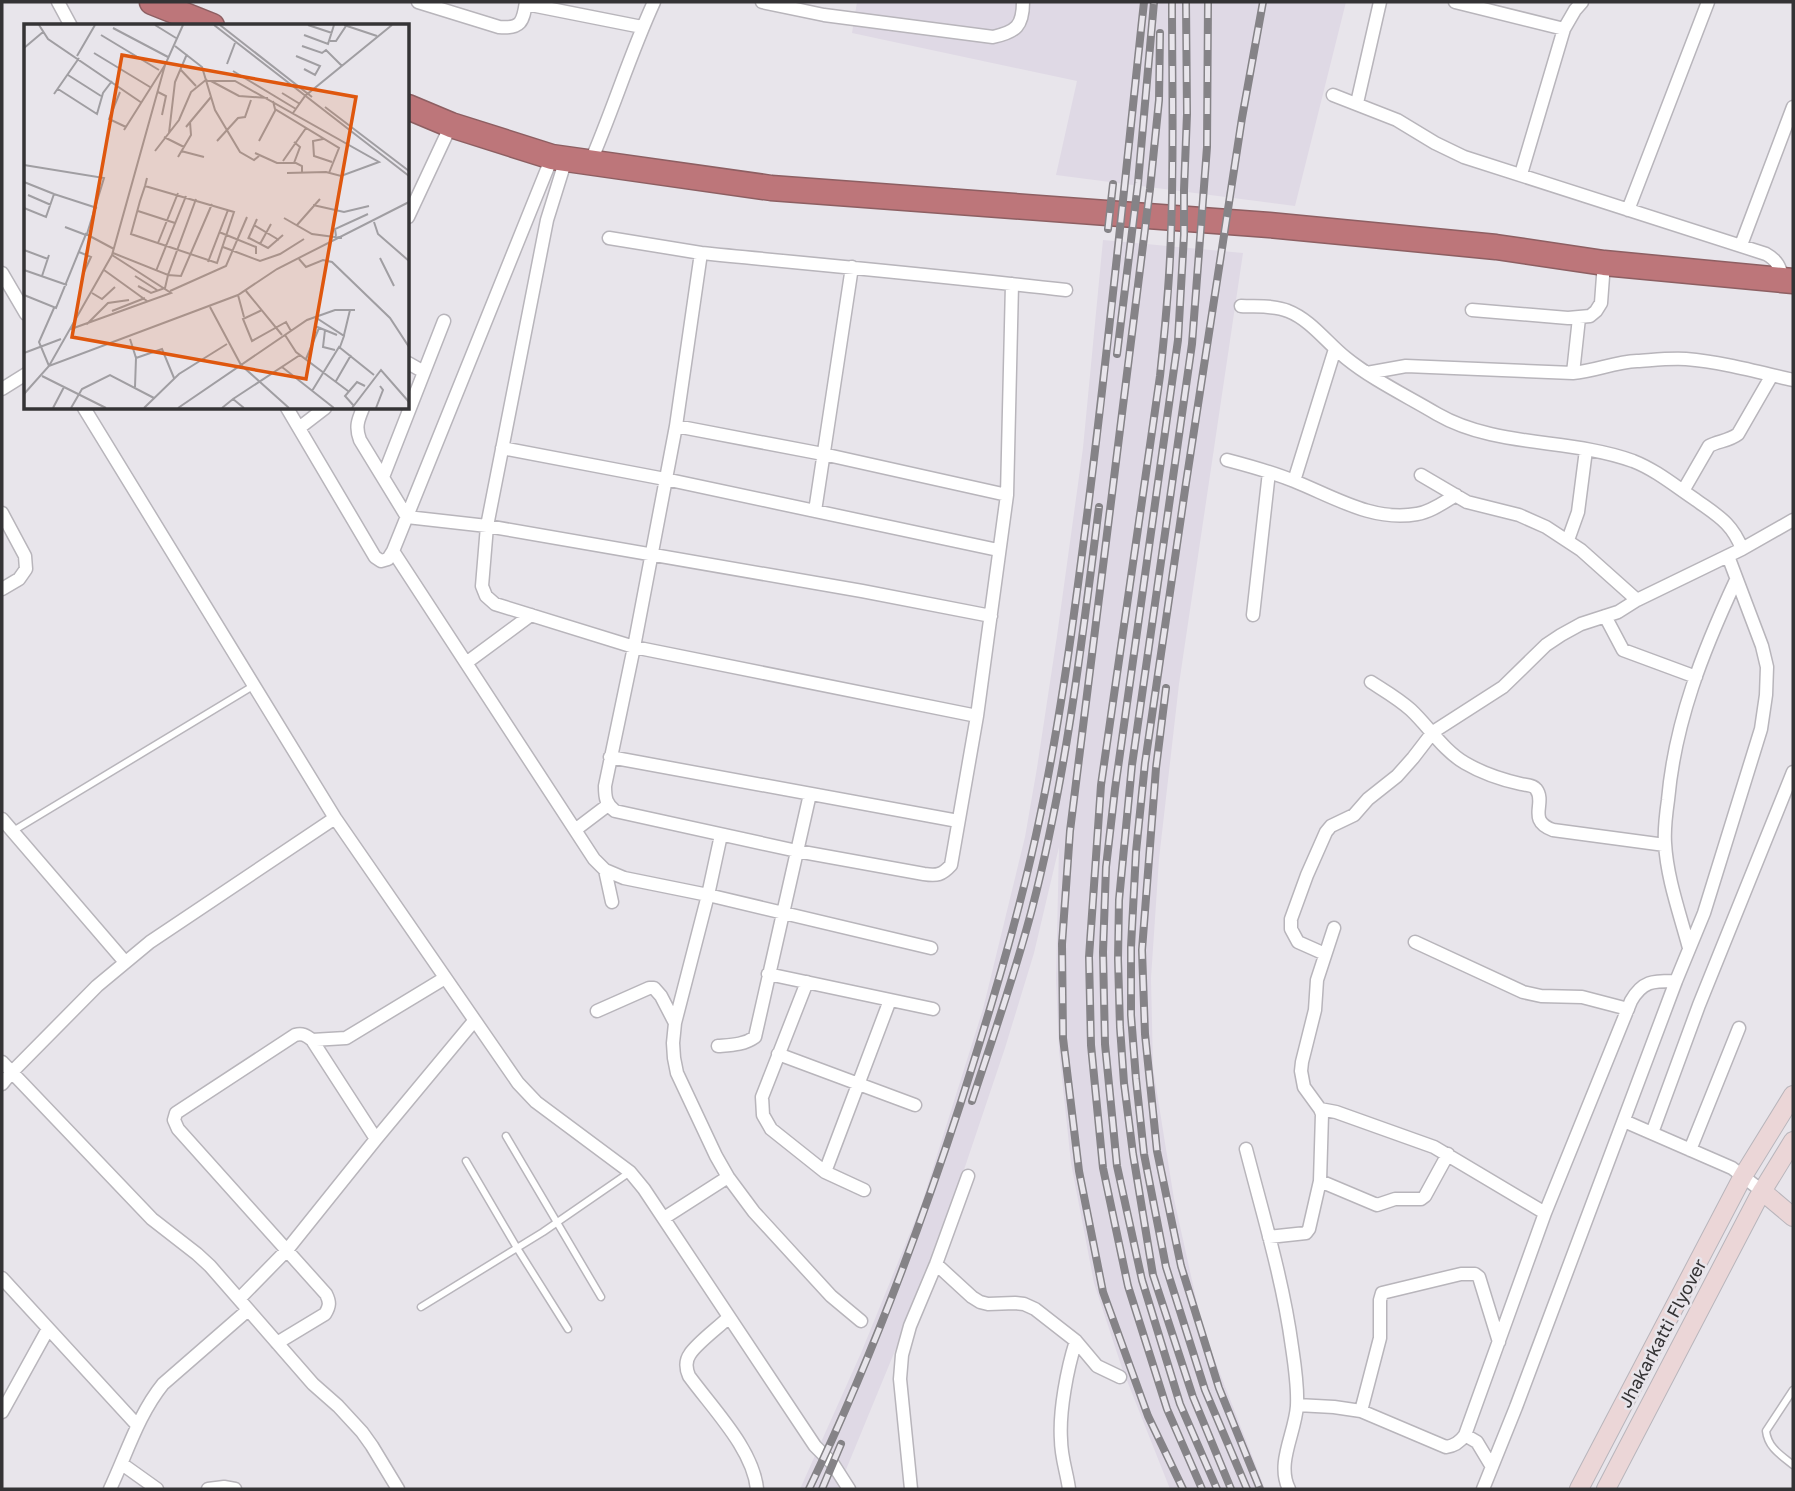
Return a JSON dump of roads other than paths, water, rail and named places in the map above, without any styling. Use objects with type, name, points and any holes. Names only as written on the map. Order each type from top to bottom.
[{"type":"highway","points":[[152,2],[207,24]]},
{"type":"highway","points":[[410,108],[451,125],[559,158],[771,188],[1269,225],[1496,247],[1604,263],[1788,280]]},
{"type":"main road","name":"Jhakarkatti Flyover","points":[[1579,1489],[1743,1176],[1793,1095]]},
{"type":"main road","name":"Jhakarkatti Flyover","points":[[1606,1489],[1748,1217],[1793,1141]]},
{"type":"main road","points":[[1762,1191],[1793,1217]]},
{"type":"street","points":[[58,2],[70,24]]},
{"type":"street","points":[[418,2],[499,27],[516,27],[521,22],[526,3],[642,27]]},
{"type":"street","points":[[590,163],[654,2]]},
{"type":"street","points":[[762,2],[825,8],[993,37],[1012,31],[1020,23],[1023,2]]},
{"type":"street","points":[[1357,103],[1380,2]]},
{"type":"street","points":[[1455,2],[1564,29]]},
{"type":"street","points":[[1521,174],[1564,29],[1582,2]]},
{"type":"street","points":[[1628,210],[1709,2]]},
{"type":"street","points":[[1333,95],[1396,120],[1464,157],[1766,254],[1776,260],[1788,280]]},
{"type":"street","points":[[1741,245],[1793,107]]},
{"type":"street","points":[[410,213],[451,125]]},
{"type":"street","points":[[559,158],[487,526],[482,586],[486,596],[495,604],[634,647],[977,716]]},
{"type":"street","points":[[288,410],[375,557],[381,561],[388,559],[559,158]]},
{"type":"street","points":[[609,238],[701,253],[1066,290]]},
{"type":"street","points":[[701,253],[676,426],[634,647],[604,786],[605,798],[615,811],[797,851],[935,876],[944,873],[951,865],[977,716],[1007,495],[1012,284]]},
{"type":"street","points":[[1472,310],[1579,318],[1590,316],[1597,311],[1601,303],[1604,263]]},
{"type":"street","points":[[815,511],[852,267]]},
{"type":"street","points":[[2,273],[24,311]]},
{"type":"street","points":[[1241,306],[1289,311],[1314,328],[1335,349],[1367,373],[1455,423],[1487,433],[1614,455],[1644,466],[1723,520],[1733,529],[1742,549]]},
{"type":"street","points":[[1573,373],[1579,318]]},
{"type":"street","points":[[410,408],[444,321]]},
{"type":"street","points":[[1294,481],[1335,349]]},
{"type":"street","points":[[1367,373],[1406,366],[1573,373],[1588,372],[1618,363],[1685,359],[1793,380]]},
{"type":"street","points":[[410,364],[424,372]]},
{"type":"street","points":[[2,389],[24,375]]},
{"type":"street","points":[[1683,491],[1709,446],[1738,435],[1772,375]]},
{"type":"street","points":[[85,410],[335,818],[474,1021],[518,1083],[536,1102],[630,1172],[664,1218],[814,1446],[833,1464],[849,1489]]},
{"type":"street","points":[[299,428],[322,410]]},
{"type":"street","points":[[362,410],[356,430],[360,440],[407,517]]},
{"type":"street","points":[[383,477],[409,410]]},
{"type":"street","points":[[676,426],[823,454],[1007,495]]},
{"type":"street","points":[[502,448],[665,479],[998,550]]},
{"type":"street","points":[[1567,540],[1578,512],[1586,450]]},
{"type":"street","points":[[1227,460],[1294,481],[1360,509],[1386,515],[1420,514],[1456,495]]},
{"type":"street","points":[[1253,615],[1269,472]]},
{"type":"street","points":[[1421,475],[1467,502],[1533,521],[1567,540],[1637,600]]},
{"type":"street","points":[[2,513],[25,556],[26,569],[19,579],[2,589]]},
{"type":"street","points":[[407,517],[487,526],[991,616]]},
{"type":"street","points":[[1325,954],[1297,942],[1291,929],[1291,919],[1307,875],[1331,826],[1354,815],[1368,799],[1397,776],[1433,732],[1503,687],[1546,645],[1561,635],[1581,624],[1618,612],[1793,520]]},
{"type":"street","points":[[393,551],[594,859],[605,870],[624,878],[931,948]]},
{"type":"street","points":[[1483,1489],[1704,912],[1760,729],[1766,695],[1767,667],[1762,646],[1728,556]]},
{"type":"street","points":[[1689,948],[1670,878],[1665,845],[1670,770],[1684,712],[1708,640],[1736,580]]},
{"type":"street","points":[[466,663],[531,615]]},
{"type":"street","points":[[1605,616],[1623,650],[1696,677]]},
{"type":"street","points":[[1371,682],[1411,709],[1453,754],[1471,766],[1538,790],[1539,817],[1541,824],[1546,827],[1665,845]]},
{"type":"street","points":[[610,757],[958,821]]},
{"type":"street","points":[[1652,1133],[1699,1005],[1793,772]]},
{"type":"street","points":[[718,1046],[742,1044],[755,1037],[810,794]]},
{"type":"street","points":[[575,830],[608,805]]},
{"type":"street","points":[[2,1084],[97,986],[150,942],[335,818]]},
{"type":"street","points":[[2,820],[125,962]]},
{"type":"street","points":[[721,835],[675,1023],[674,1058],[677,1073],[716,1156],[738,1192],[831,1296],[861,1321]]},
{"type":"street","points":[[605,870],[612,902]]},
{"type":"street","points":[[1269,1237],[1300,1234],[1309,1229],[1320,1181],[1322,1119],[1320,1109],[1304,1087],[1301,1062],[1315,1010],[1317,980],[1334,928]]},
{"type":"street","points":[[1415,942],[1523,992],[1541,996],[1582,997],[1628,1009]]},
{"type":"street","points":[[768,974],[933,1009]]},
{"type":"street","points":[[312,1040],[345,1038],[445,978]]},
{"type":"street","points":[[1297,1405],[1362,1410],[1446,1447],[1460,1442],[1465,1435],[1545,1213],[1628,1009],[1637,990],[1645,985],[1656,981],[1676,981]]},
{"type":"street","points":[[807,982],[762,1097],[763,1115],[771,1129],[825,1172],[864,1190]]},
{"type":"street","points":[[597,1011],[654,988],[675,1023]]},
{"type":"street","points":[[825,1172],[890,1000]]},
{"type":"street","points":[[239,1299],[287,1250],[474,1021]]},
{"type":"street","points":[[1690,1150],[1739,1028]]},
{"type":"street","points":[[277,1343],[325,1314],[330,1302],[326,1294],[178,1129],[174,1120],[176,1113],[295,1034],[305,1035],[312,1040],[376,1139]]},
{"type":"street","points":[[778,1054],[915,1105]]},
{"type":"street","points":[[2,1062],[152,1219],[197,1254],[239,1299],[313,1384],[356,1426],[372,1446],[388,1483],[398,1489]]},
{"type":"street","points":[[1320,1109],[1426,1143],[1545,1213]]},
{"type":"street","points":[[1624,1121],[1732,1168],[1762,1191]]},
{"type":"street","points":[[1246,1149],[1285,1300],[1297,1385],[1295,1425],[1283,1470],[1289,1489]]},
{"type":"street","points":[[1320,1181],[1377,1205],[1395,1199],[1421,1199],[1448,1154]]},
{"type":"street","points":[[911,1489],[900,1365],[910,1326],[968,1176]]},
{"type":"street","points":[[664,1218],[728,1177]]},
{"type":"street","points":[[936,1264],[980,1302],[1024,1304],[1035,1309],[1076,1342],[1097,1366],[1120,1377]]},
{"type":"street","points":[[1362,1410],[1380,1338],[1382,1293],[1461,1274],[1475,1274],[1479,1277],[1499,1342]]},
{"type":"street","points":[[2,1278],[137,1425]]},
{"type":"street","points":[[110,1489],[152,1397],[163,1384],[248,1310]]},
{"type":"street","points":[[729,1317],[690,1353],[686,1369],[689,1377],[742,1447],[750,1461],[757,1489]]},
{"type":"street","points":[[2,1412],[48,1329]]},
{"type":"street","points":[[1069,1489],[1060,1441],[1068,1371],[1076,1342]]},
{"type":"street","points":[[1465,1435],[1478,1442],[1492,1467]]},
{"type":"street","points":[[122,1464],[157,1489]]},
{"type":"street","points":[[208,1489],[235,1489]]},
{"type":"lane","points":[[13,831],[253,686]]},
{"type":"lane","points":[[506,1136],[601,1297]]},
{"type":"lane","points":[[466,1161],[568,1329]]},
{"type":"lane","points":[[421,1307],[558,1222],[630,1172]]},
{"type":"lane","points":[[1793,1390],[1766,1431],[1771,1447],[1793,1465]]},
{"type":"railway","points":[[809,1489],[872,1346],[928,1201],[992,1003],[1036,835],[1058,721],[1085,531],[1144,2]]},
{"type":"railway","points":[[1117,354],[1138,183],[1154,2]]},
{"type":"railway","points":[[1172,2],[1172,174],[1167,304],[1160,376],[1101,785],[1089,957],[1091,1045],[1103,1168],[1128,1286],[1167,1409],[1202,1489]]},
{"type":"railway","points":[[1186,2],[1187,114],[1178,340],[1115,789],[1106,867],[1103,952],[1105,1044],[1117,1166],[1142,1280],[1180,1404],[1217,1489]]},
{"type":"railway","points":[[1208,2],[1207,147],[1192,344],[1132,765],[1119,900],[1118,959],[1124,1083],[1153,1275],[1193,1397],[1231,1489]]},
{"type":"railway","points":[[1247,1489],[1205,1390],[1166,1267],[1144,1154],[1131,1015],[1131,947],[1136,852],[1145,763],[1242,118],[1263,2]]},
{"type":"railway","points":[[1160,33],[1159,100],[1150,189],[1070,831],[1062,944],[1063,1038],[1079,1171],[1103,1292],[1148,1416],[1183,1489]]},
{"type":"railway","points":[[1108,229],[1113,184]]},
{"type":"railway","points":[[972,1101],[1004,1005],[1044,860],[1072,709],[1099,507]]},
{"type":"railway","points":[[1166,688],[1156,768],[1142,950],[1145,1034],[1157,1151],[1181,1266],[1219,1388],[1260,1489]]},
{"type":"railway","points":[[822,1489],[841,1444]]}]
